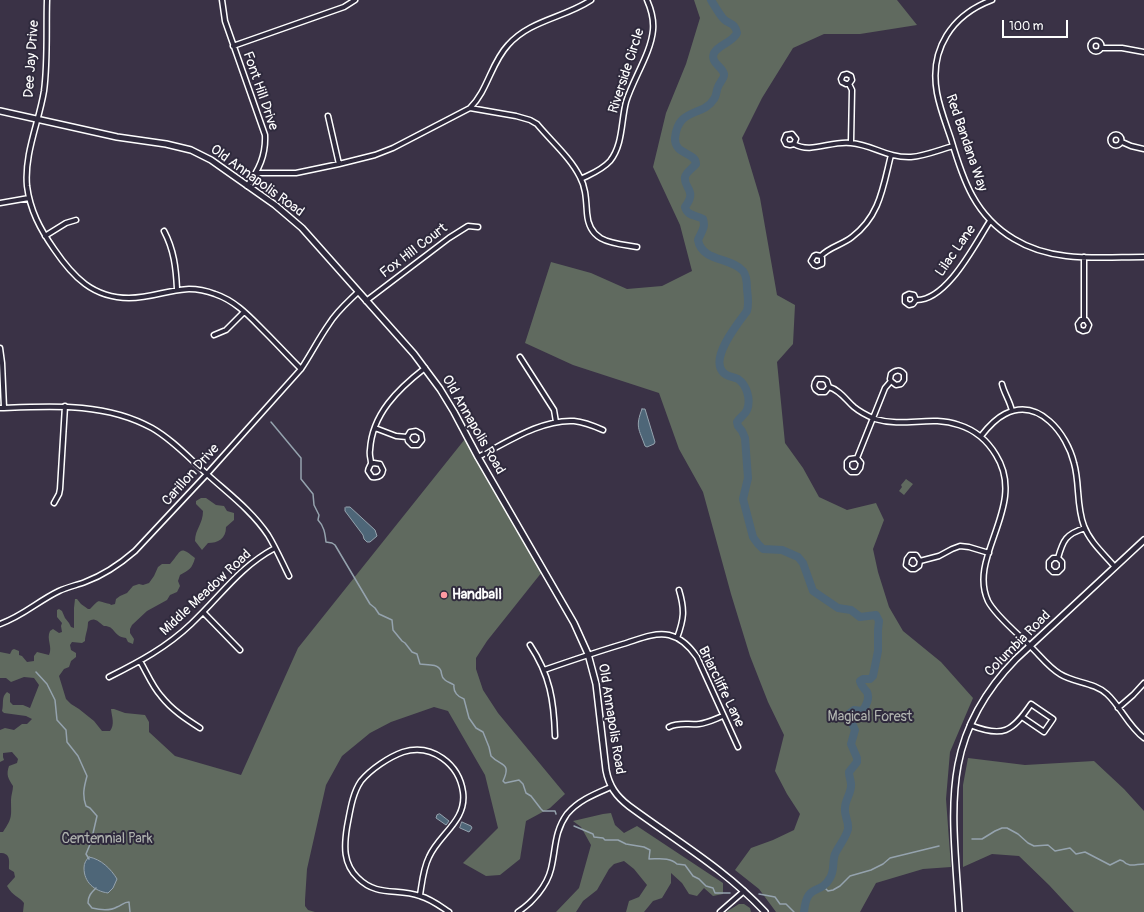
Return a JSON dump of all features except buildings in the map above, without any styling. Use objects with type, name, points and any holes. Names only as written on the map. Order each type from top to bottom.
[{"type":"street","name":"Dee Jay Drive","points":[[47,0],[45,81],[28,164],[27,185],[29,198],[35,216],[45,236],[71,272],[84,284],[105,294],[128,298],[178,290],[197,289],[215,294],[232,302],[301,369]]},
{"type":"street","name":"Font Hill Drive","points":[[222,0],[225,21],[265,135],[265,151],[256,174],[247,186]]},
{"type":"street","points":[[233,46],[344,7],[355,0]]},
{"type":"street","points":[[256,174],[296,173],[361,159],[393,148],[470,108],[477,101],[497,60],[509,44],[528,29],[540,22],[571,11],[591,0]]},
{"type":"street","name":"Riverside Circle","points":[[581,179],[610,161],[617,146],[627,100],[653,31],[652,15],[647,0]]},
{"type":"street","name":"Red Bandana Way","points":[[992,0],[977,6],[959,20],[945,38],[939,54],[936,69],[937,94],[968,188],[976,203],[990,221],[1006,234],[1033,249],[1052,255],[1084,257],[1144,257]]},
{"type":"street","points":[[1101,48],[1122,48],[1144,52]]},
{"type":"street","points":[[849,84],[852,90],[851,142]]},
{"type":"street","points":[[470,108],[516,116],[530,120],[536,124],[576,168],[584,188],[588,222],[594,234],[609,242],[637,247]]},
{"type":"street","name":"Old Annapolis Road","points":[[0,110],[117,137],[166,144],[191,150],[211,160],[275,205],[300,226],[425,368],[454,412],[478,458],[574,624],[588,654],[596,684],[606,770],[611,787],[620,800],[708,863],[744,891],[765,912]]},
{"type":"street","points":[[328,116],[339,164]]},
{"type":"street","points":[[794,144],[804,148],[810,148],[834,143],[851,142],[891,155],[916,156],[953,146]]},
{"type":"street","points":[[1122,142],[1144,149]]},
{"type":"street","points":[[821,256],[827,250],[851,238],[869,221],[880,200],[891,155]]},
{"type":"street","points":[[0,203],[29,198]]},
{"type":"street","points":[[45,236],[61,226],[76,220]]},
{"type":"street","name":"Lilac Lane","points":[[916,300],[925,299],[932,296],[947,284],[990,221]]},
{"type":"street","name":"Fox Hill Court","points":[[366,300],[449,238],[468,226],[478,227]]},
{"type":"street","points":[[164,231],[173,250],[178,290]]},
{"type":"street","points":[[1084,257],[1084,320]]},
{"type":"street","name":"Carillon Drive","points":[[0,624],[22,614],[60,591],[107,572],[127,558],[143,544],[301,369],[310,357],[329,323],[341,308],[358,292]]},
{"type":"street","points":[[214,335],[226,330],[244,312]]},
{"type":"street","points":[[0,348],[2,363],[2,408],[65,406],[92,409],[138,422],[151,428],[175,445],[250,513],[268,535],[289,576]]},
{"type":"street","points":[[520,357],[551,406],[556,422]]},
{"type":"street","points":[[371,464],[370,448],[379,418],[391,399],[406,383],[425,368]]},
{"type":"street","points":[[857,458],[885,388],[891,381]]},
{"type":"street","points":[[1002,384],[1003,389],[1010,401],[1012,411]]},
{"type":"street","points":[[828,387],[836,390],[855,408],[873,418],[898,423],[931,420],[950,422],[960,425],[981,436],[998,458],[1006,487],[1004,504],[984,572],[983,580],[988,600],[996,613],[1050,667],[1059,674],[1100,689],[1107,694],[1135,730],[1144,738]]},
{"type":"street","points":[[54,503],[60,489],[65,406]]},
{"type":"street","points":[[981,436],[996,420],[1012,411],[1027,410],[1038,413],[1054,425],[1071,452],[1076,468],[1080,510],[1085,528],[1097,546],[1115,566]]},
{"type":"street","points":[[478,458],[517,437],[556,422],[575,421],[603,430]]},
{"type":"street","points":[[375,428],[396,436],[407,437]]},
{"type":"street","points":[[1058,558],[1061,546],[1066,538],[1075,531],[1085,528]]},
{"type":"street","name":"Columbia Road","points":[[959,912],[954,793],[960,756],[965,736],[970,725],[981,703],[998,678],[1030,646],[1144,540]]},
{"type":"street","points":[[920,560],[935,557],[960,546],[989,553]]},
{"type":"street","name":"Middle Meadow Road","points":[[109,677],[140,661],[168,643],[203,612],[245,568],[263,554],[275,548]]},
{"type":"street","points":[[544,670],[588,654],[649,636],[668,635],[677,638],[683,616],[683,602],[679,590]]},
{"type":"street","points":[[203,612],[240,650]]},
{"type":"street","name":"Briarcliffe Lane","points":[[677,638],[688,645],[697,658],[738,747]]},
{"type":"street","points":[[530,645],[544,670],[552,697],[555,736]]},
{"type":"street","points":[[140,661],[154,686],[167,703],[183,717],[200,728]]},
{"type":"street","points":[[1118,708],[1144,683]]},
{"type":"street","points":[[970,725],[991,732],[1002,731],[1012,727],[1022,717],[1031,704],[1053,719],[1044,732],[1022,717]]},
{"type":"street","points":[[670,727],[679,724],[700,724],[724,716]]},
{"type":"street","points":[[420,896],[429,856],[456,821],[460,813],[463,794],[458,775],[448,762],[434,753],[413,751],[404,752],[392,758],[378,767],[362,781],[352,800],[345,841],[348,863],[352,872],[364,883],[379,891],[420,896],[435,902],[449,912]]},
{"type":"street","points":[[518,912],[526,906],[548,879],[552,866],[556,839],[559,829],[567,815],[586,798],[611,787]]},
{"type":"street","points":[[720,912],[744,891]]},
{"type":"green space","name":"Magical Forest","points":[[694,0],[897,0],[917,25],[860,34],[824,34],[793,48],[762,98],[742,138],[760,198],[777,295],[795,305],[793,344],[777,362],[785,443],[803,468],[819,497],[847,510],[876,503],[884,520],[873,549],[878,572],[889,607],[903,631],[941,662],[973,698],[950,752],[946,799],[951,867],[923,869],[876,883],[860,912],[776,912],[759,889],[735,870],[751,848],[794,830],[800,814],[775,771],[784,735],[768,702],[750,656],[703,492],[679,449],[659,393],[573,365],[525,343],[551,262],[591,273],[627,289],[662,286],[692,271],[680,225],[653,167],[666,113],[686,64],[700,18]]},
{"type":"green space","name":"Centennial Park","points":[[465,439],[542,572],[487,641],[476,658],[476,669],[483,690],[498,713],[565,794],[550,808],[526,821],[520,859],[500,875],[486,876],[463,863],[498,828],[485,775],[448,711],[434,707],[391,722],[370,733],[342,756],[326,785],[307,869],[305,906],[308,910],[315,912],[23,912],[24,903],[11,892],[7,886],[15,877],[14,872],[9,869],[9,858],[6,854],[0,853],[0,832],[3,832],[6,827],[10,820],[11,813],[13,786],[8,776],[8,769],[9,766],[17,763],[18,759],[12,752],[3,753],[4,760],[0,762],[0,730],[5,728],[14,730],[22,724],[27,724],[32,719],[26,716],[4,713],[2,711],[3,698],[5,694],[7,692],[10,694],[10,702],[13,705],[23,705],[30,708],[39,685],[34,678],[24,677],[11,682],[6,678],[0,678],[0,652],[10,654],[14,649],[19,651],[19,655],[22,656],[27,662],[34,661],[34,656],[37,652],[49,655],[50,631],[53,629],[59,633],[62,632],[62,623],[57,617],[57,610],[59,609],[62,611],[71,627],[74,628],[75,599],[77,599],[88,609],[90,609],[98,601],[111,605],[115,604],[116,599],[127,593],[133,586],[149,583],[158,567],[162,564],[170,564],[181,551],[186,551],[195,558],[193,565],[190,569],[180,575],[178,581],[180,586],[177,592],[170,595],[167,600],[147,611],[132,625],[130,633],[134,639],[133,644],[128,642],[126,638],[118,635],[108,626],[104,626],[95,620],[90,620],[88,622],[85,641],[82,643],[72,642],[70,645],[71,650],[76,653],[76,657],[71,661],[69,667],[64,669],[59,676],[66,699],[94,721],[102,731],[110,731],[112,728],[113,721],[111,709],[125,713],[145,715],[149,722],[149,732],[175,756],[241,775],[298,648]]},
{"type":"green space","points":[[906,479],[913,484],[904,495],[899,491],[902,487],[901,485]]},
{"type":"green space","points":[[201,498],[206,498],[216,505],[224,506],[227,511],[234,513],[234,520],[226,527],[225,535],[221,540],[208,543],[202,550],[195,541],[196,533],[203,516],[203,511],[196,504],[196,501]]},
{"type":"green space","points":[[968,758],[1025,765],[1094,761],[1124,789],[1144,811],[1144,912],[1074,912],[1019,856],[992,854],[963,867],[963,785]]},
{"type":"green space","points":[[611,813],[615,825],[624,833],[637,826],[723,883],[723,894],[713,896],[704,888],[697,896],[689,894],[682,883],[671,873],[671,883],[662,898],[653,901],[644,912],[626,912],[629,901],[639,897],[647,885],[634,869],[624,861],[614,864],[609,869],[597,890],[583,901],[576,912],[556,912],[579,888],[591,845],[581,827],[573,821]]},
{"type":"green space","points":[[739,904],[744,904],[750,908],[751,912],[726,912]]},
{"type":"water","points":[[642,409],[645,409],[655,442],[647,447],[645,446],[638,424]]},
{"type":"water","points":[[346,507],[350,507],[375,530],[377,536],[370,542],[367,542],[345,511]]},
{"type":"water","points":[[440,814],[449,821],[446,825],[436,818],[437,815]]},
{"type":"water","points":[[462,822],[471,826],[472,828],[469,832],[460,828]]},
{"type":"water","points":[[89,857],[98,860],[105,865],[117,879],[113,888],[108,893],[94,888],[88,882],[84,873],[84,866]]},
{"type":"waterway","points":[[711,0],[724,19],[735,27],[737,33],[732,39],[719,47],[714,53],[713,56],[715,62],[724,74],[715,98],[709,105],[681,121],[677,128],[675,138],[678,148],[693,157],[696,164],[685,177],[690,193],[689,201],[685,207],[690,214],[703,219],[704,227],[698,240],[701,247],[711,256],[738,267],[743,271],[746,280],[748,300],[747,311],[727,340],[720,357],[720,365],[725,374],[738,379],[744,385],[749,402],[747,410],[737,422],[745,438],[748,478],[743,499],[753,537],[763,549],[782,550],[798,557],[803,563],[813,591],[838,608],[851,610],[860,617],[876,615],[879,621],[878,651],[873,676],[870,679],[863,679],[860,681],[868,694],[867,702],[862,711],[854,710],[850,713],[851,721],[855,730],[851,744],[857,758],[857,762],[849,772],[851,787],[845,805],[848,829],[835,854],[830,878],[822,887],[811,893],[808,897],[804,912]]},
{"type":"waterway","points":[[271,422],[301,458],[301,479],[313,494],[314,505],[319,515],[318,520],[324,530],[326,542],[335,545],[370,604],[379,614],[392,620],[393,630],[412,652],[417,654],[420,664],[432,665],[439,668],[444,679],[454,685],[456,694],[464,699],[469,718],[476,728],[483,732],[491,756],[506,767],[503,781],[505,783],[519,780],[523,784],[526,793],[531,796],[543,811],[555,811],[556,814]]},
{"type":"waterway","points":[[36,672],[47,684],[55,700],[57,720],[66,730],[67,742],[78,756],[87,776],[84,798],[86,806],[90,808],[97,816],[91,842],[86,854],[89,859]]},
{"type":"waterway","points":[[574,826],[593,834],[594,837],[603,838],[605,840],[618,840],[626,844],[644,847],[650,850],[649,859],[668,859],[677,864],[685,865],[693,876],[699,879],[706,886],[713,888],[715,893],[730,893]]},
{"type":"waterway","points":[[972,839],[982,839],[995,831],[1002,828],[1007,828],[1034,846],[1048,845],[1055,851],[1070,848],[1076,854],[1085,852],[1110,865],[1120,860],[1130,865],[1144,864]]},
{"type":"waterway","points":[[823,886],[828,891],[833,890],[840,886],[850,876],[871,870],[883,864],[890,858],[939,846]]},
{"type":"waterway","points":[[96,888],[91,893],[89,898],[88,903],[92,908],[108,910],[129,902],[130,912]]},
{"type":"waterway","points":[[759,894],[775,897],[780,904],[786,904],[794,912]]},
{"type":"place","name":"Handball","points":[[444,595]]}]
